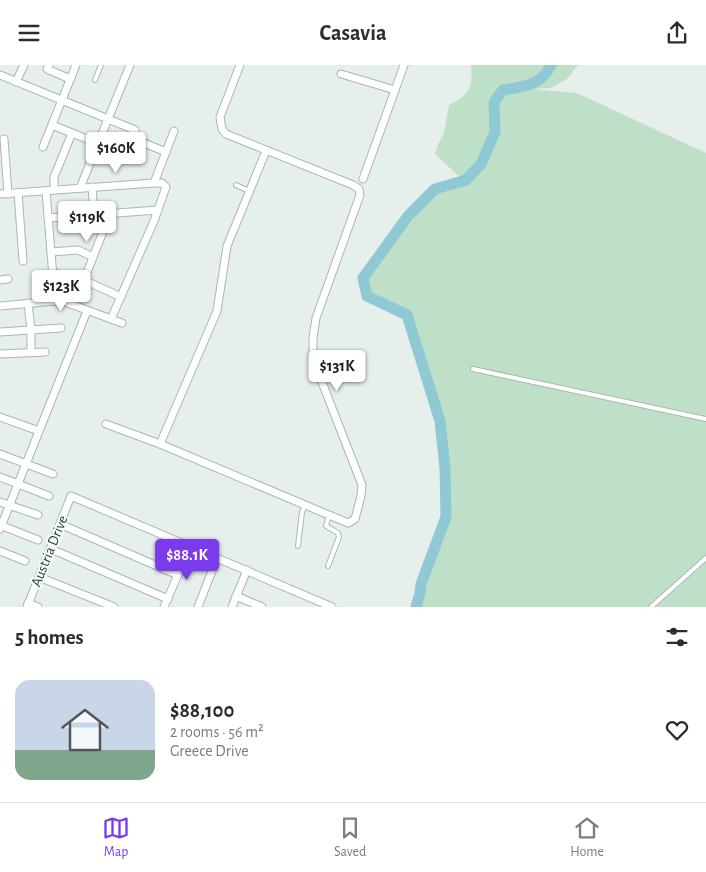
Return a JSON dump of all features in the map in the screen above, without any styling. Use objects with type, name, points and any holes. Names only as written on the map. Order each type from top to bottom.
[{"type":"street","points":[[16,82],[24,65]]},
{"type":"street","points":[[49,65],[47,69],[70,79]]},
{"type":"street","points":[[44,147],[76,65]]},
{"type":"street","points":[[106,424],[160,444],[348,523],[355,519],[362,485],[313,359],[313,338],[316,318],[360,195],[359,189],[226,134],[222,129],[220,117],[240,65]]},
{"type":"street","points":[[364,179],[404,65]]},
{"type":"street","points":[[80,187],[109,120],[127,66]]},
{"type":"street","points":[[341,74],[395,90]]},
{"type":"street","points":[[0,75],[135,130],[132,138],[166,152]]},
{"type":"street","points":[[52,125],[99,144]]},
{"type":"street","points":[[154,183],[174,131]]},
{"type":"street","points":[[54,190],[54,177],[72,133]]},
{"type":"street","points":[[4,139],[4,194],[80,187],[164,183],[166,187],[158,211],[111,319]]},
{"type":"street","points":[[160,444],[217,311],[227,245],[266,151]]},
{"type":"street","points":[[92,187],[94,215]]},
{"type":"street","points":[[46,191],[55,301]]},
{"type":"street","points":[[18,193],[23,261]]},
{"type":"street","points":[[48,218],[158,211]]},
{"type":"street","points":[[84,280],[110,214]]},
{"type":"street","points":[[51,252],[78,250],[93,257]]},
{"type":"street","points":[[53,273],[84,280],[121,297]]},
{"type":"street","points":[[0,306],[55,301],[65,302],[122,323]]},
{"type":"street","points":[[28,303],[31,352]]},
{"type":"street","points":[[38,540],[0,527],[87,311]]},
{"type":"street","points":[[0,332],[62,329]]},
{"type":"street","points":[[0,354],[44,352]]},
{"type":"street","points":[[0,417],[39,431]]},
{"type":"street","points":[[0,454],[54,473]]},
{"type":"street","points":[[0,477],[49,496]]},
{"type":"street","name":"Austria Drive","points":[[27,605],[70,496],[190,547]]},
{"type":"street","points":[[0,502],[38,515]]},
{"type":"street","points":[[60,524],[178,575]]},
{"type":"street","points":[[164,607],[190,547],[332,607]]},
{"type":"street","points":[[50,549],[168,599]]},
{"type":"street","points":[[0,551],[25,561]]},
{"type":"street","points":[[198,607],[217,558]]},
{"type":"street","points":[[232,607],[247,570]]},
{"type":"street","points":[[39,577],[114,607]]},
{"type":"street","points":[[236,596],[262,607]]},
{"type":"street","points":[[27,605],[38,607]]},
{"type":"lane","points":[[95,80],[101,65]]},
{"type":"lane","points":[[236,185],[249,191]]},
{"type":"lane","points":[[473,369],[706,419]]},
{"type":"lane","points":[[298,546],[302,512],[305,505]]},
{"type":"lane","points":[[328,566],[339,537],[338,533],[326,526],[329,515]]},
{"type":"lane","points":[[651,607],[706,558]]},
{"type":"green space","points":[[472,65],[578,65],[567,79],[551,88],[532,89],[577,93],[706,153],[706,607],[418,607],[439,540],[449,516],[443,421],[409,312],[370,294],[365,280],[411,217],[437,192],[466,183],[435,154],[444,133],[449,105],[469,90]]},
{"type":"waterway","points":[[416,607],[421,584],[446,517],[445,468],[440,421],[407,315],[367,296],[363,278],[408,216],[435,189],[466,180],[481,164],[495,132],[494,102],[503,90],[525,86],[537,81],[543,77],[551,65]]}]
